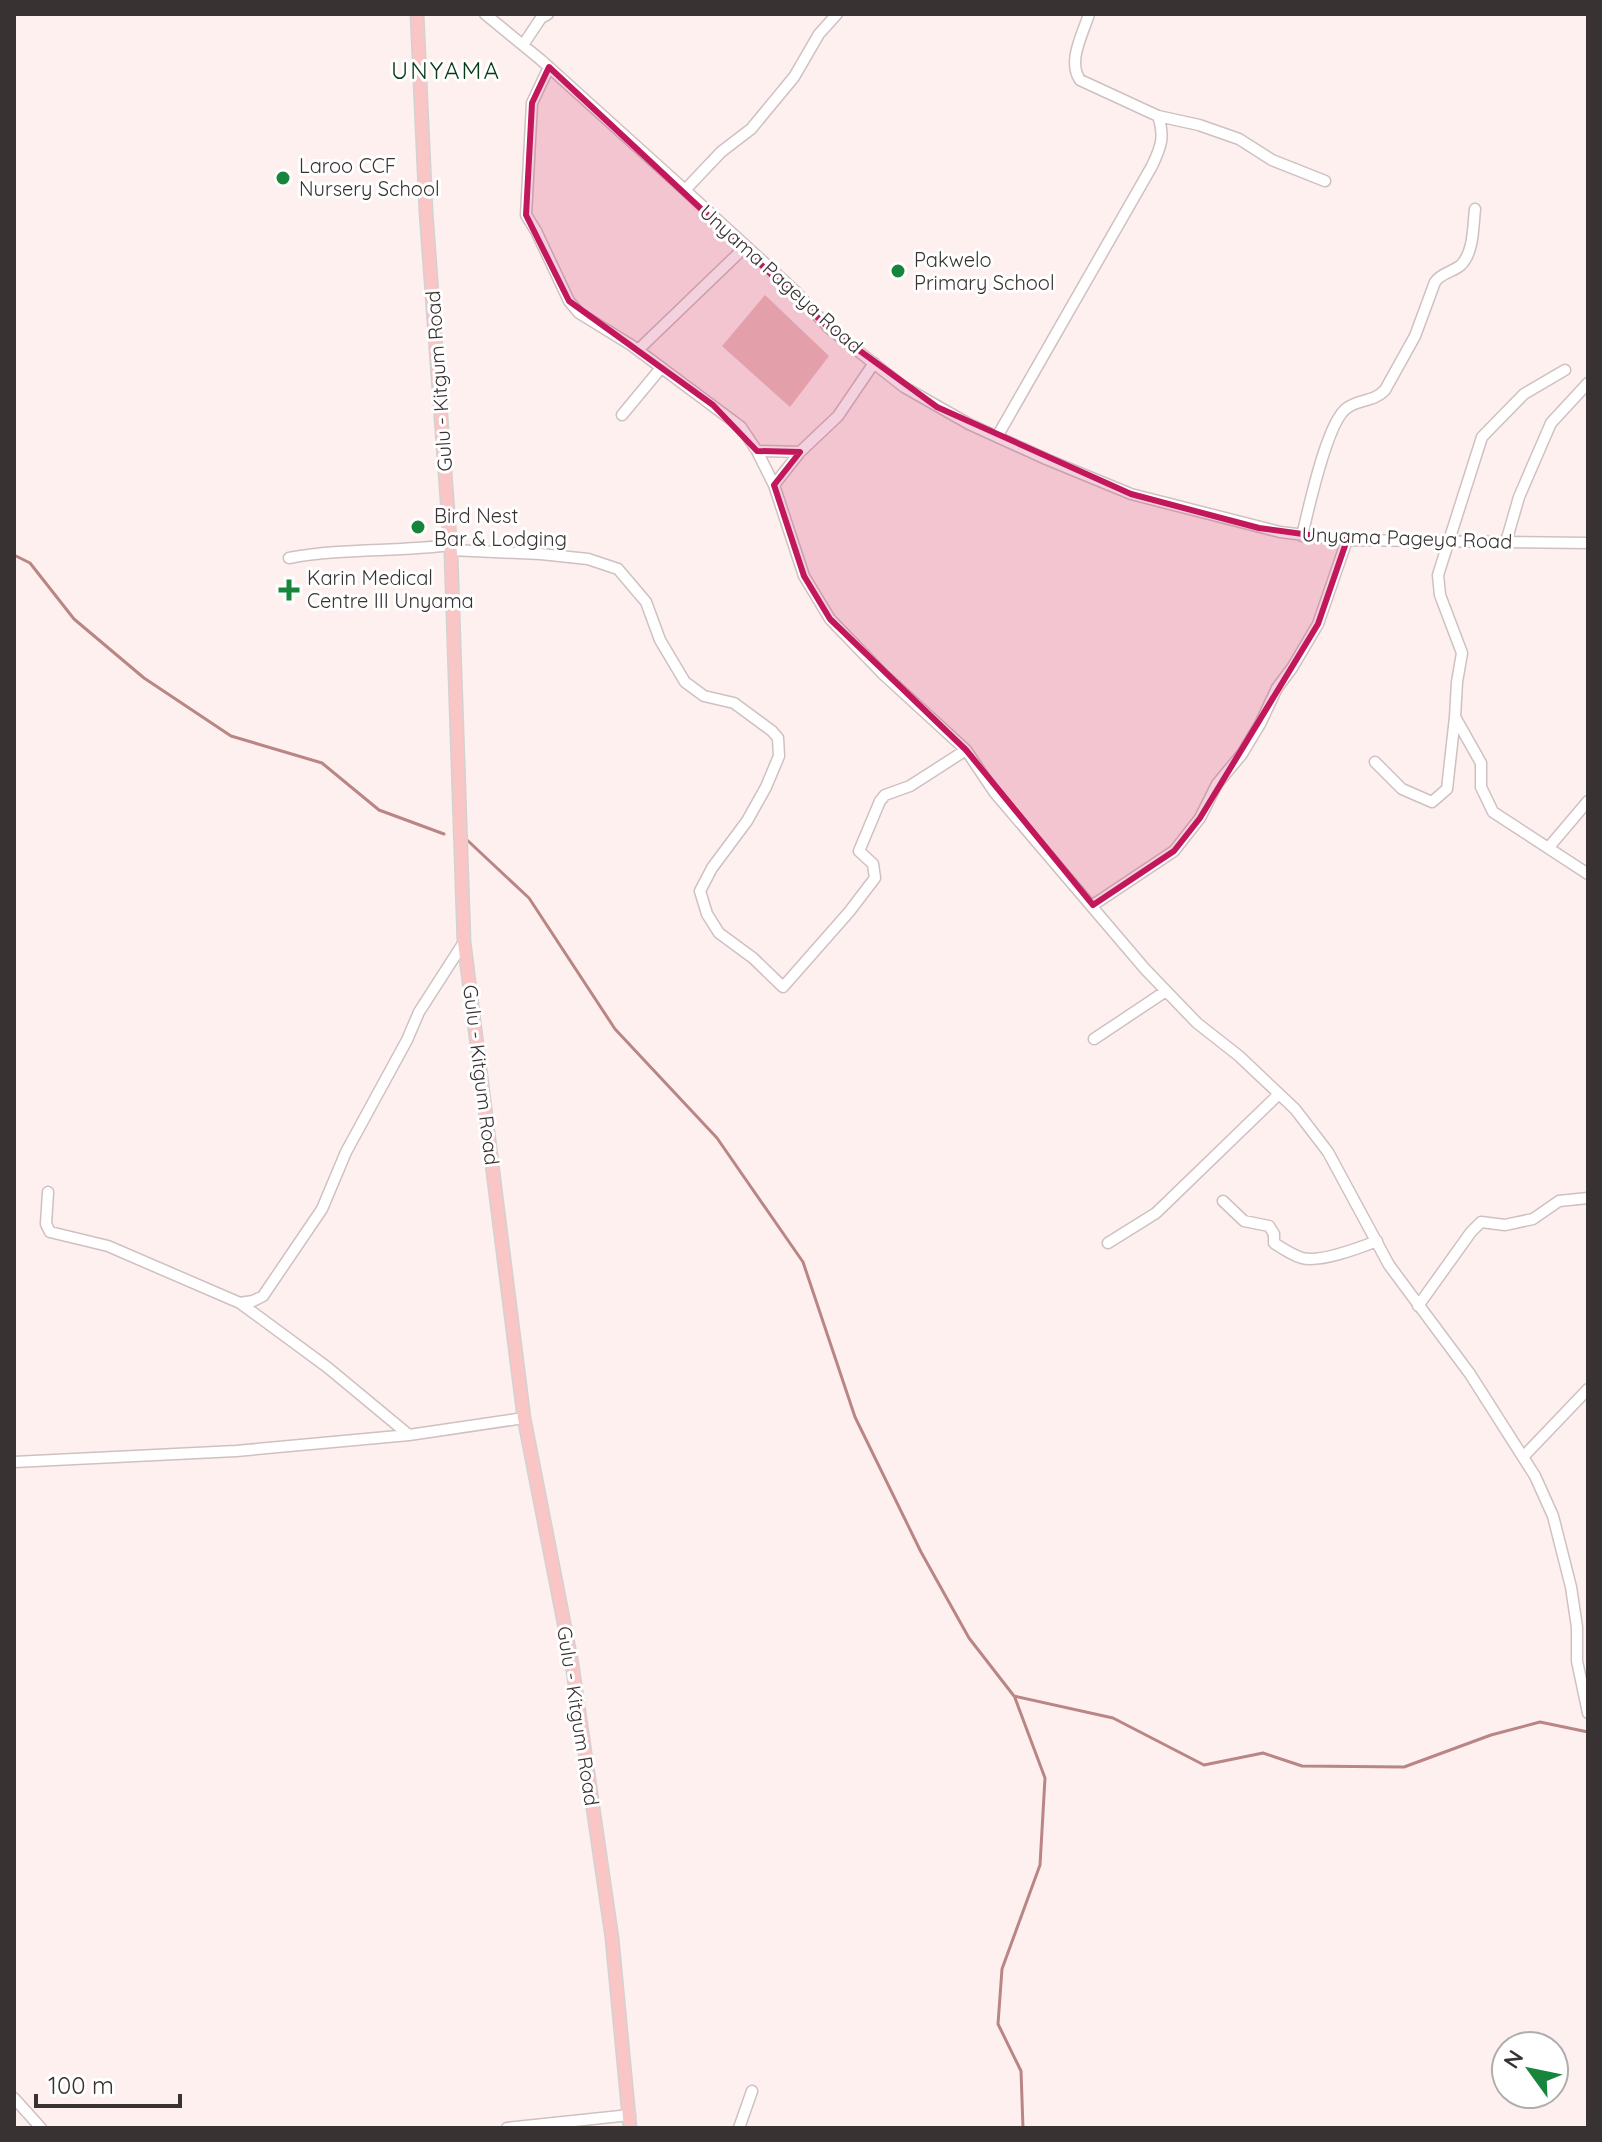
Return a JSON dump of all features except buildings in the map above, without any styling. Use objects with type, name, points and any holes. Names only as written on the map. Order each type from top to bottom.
[{"type":"main road","name":"Gulu - Kitgum Road","points":[[417,14],[426,212],[450,547],[464,942],[524,1418],[572,1664],[612,1938],[630,2122]]},
{"type":"street","name":"Unyama Pageya Road","points":[[485,14],[549,67],[685,190],[794,290],[830,329],[904,387],[937,407],[1046,459],[1131,494],[1259,528],[1347,540],[1588,543]]},
{"type":"street","points":[[523,45],[541,18],[548,14]]},
{"type":"street","points":[[685,190],[721,152],[751,129],[794,77],[819,34],[837,14]]},
{"type":"street","points":[[1089,14],[1074,60],[1074,72],[1080,80],[1158,116],[1199,125],[1239,139],[1272,160],[1325,181]]},
{"type":"street","points":[[549,67],[532,103],[526,215],[574,309],[638,350],[741,427],[774,485],[804,576],[830,619],[883,674],[966,750],[995,793],[1120,940],[1197,1023],[1249,1065],[1295,1109],[1328,1152],[1389,1265],[1470,1374],[1535,1476],[1553,1516],[1571,1587],[1577,1627],[1577,1661],[1588,1713]]},
{"type":"street","points":[[998,435],[1152,166],[1163,144],[1158,116]]},
{"type":"street","points":[[1302,536],[1319,470],[1337,421],[1347,407],[1379,397],[1385,390],[1415,336],[1438,277],[1460,266],[1468,254],[1475,209]]},
{"type":"street","points":[[638,350],[745,247]]},
{"type":"street","points":[[774,485],[800,452],[838,416],[874,363]]},
{"type":"street","points":[[622,415],[661,368]]},
{"type":"street","points":[[1375,762],[1402,789],[1432,802],[1447,789],[1462,653],[1440,595],[1438,575],[1478,445],[1487,429],[1529,389],[1565,370]]},
{"type":"street","points":[[1506,542],[1519,497],[1551,423],[1588,383]]},
{"type":"street","points":[[757,451],[800,452]]},
{"type":"street","points":[[1093,905],[1174,851],[1200,818],[1217,784],[1242,754],[1277,688],[1318,624],[1347,540]]},
{"type":"street","points":[[289,558],[369,549],[450,547],[572,557],[618,569],[646,602],[660,640],[685,682],[704,696],[734,703],[778,738],[779,756],[766,787],[700,891],[707,914],[719,933],[753,958],[783,987],[875,878],[873,864],[859,851],[880,801],[966,750]]},
{"type":"street","points":[[1455,717],[1481,763],[1481,787],[1493,812],[1588,874]]},
{"type":"street","points":[[1549,847],[1588,801]]},
{"type":"street","points":[[240,1303],[263,1296],[313,1224],[346,1152],[419,1012],[464,942]]},
{"type":"street","points":[[1094,1039],[1166,991]]},
{"type":"street","points":[[1108,1243],[1156,1213],[1279,1094]]},
{"type":"street","points":[[48,1192],[46,1224],[50,1232],[108,1246],[240,1303],[327,1367],[409,1435]]},
{"type":"street","points":[[1418,1306],[1481,1222],[1505,1225],[1533,1219],[1559,1201],[1588,1198]]},
{"type":"street","points":[[1223,1201],[1244,1221],[1269,1226],[1274,1234],[1274,1243],[1306,1260],[1345,1254],[1377,1241]]},
{"type":"street","points":[[1523,1457],[1588,1389]]},
{"type":"street","points":[[14,1462],[236,1451],[409,1435],[524,1418]]},
{"type":"street","points":[[739,2128],[752,2091]]},
{"type":"street","points":[[14,2098],[41,2128]]},
{"type":"street","points":[[507,2128],[630,2122]]},
{"type":"highlighted area","points":[[549,67],[830,329],[937,407],[1131,494],[1259,528],[1347,540],[1318,624],[1200,818],[1174,851],[1093,905],[966,750],[830,619],[804,576],[774,485],[800,452],[757,451],[713,405],[569,301],[526,215],[532,103]]},
{"type":"shaded area","points":[[765,295],[829,356],[790,407],[722,346]]},
{"type":"waterway","points":[[14,555],[30,563],[74,619],[144,678],[231,736],[322,763],[379,810],[444,834]]},
{"type":"waterway","points":[[466,839],[529,898],[615,1029],[717,1138],[803,1262],[855,1417],[921,1552],[969,1638],[1014,1696],[1113,1718],[1204,1765],[1263,1753],[1302,1766],[1404,1767],[1491,1735],[1540,1722],[1588,1732]]},
{"type":"waterway","points":[[1015,1698],[1045,1778],[1040,1865],[1002,1969],[998,2024],[1021,2071],[1023,2128]]},
{"type":"place","name":"Laroo CCF Nursery School","points":[[283,178]]},
{"type":"place","name":"Pakwelo Primary School","points":[[898,271]]},
{"type":"place","name":"Bird Nest Bar & Lodging","points":[[418,527]]},
{"type":"place","name":"Karin Medical Centre III Unyama","points":[[289,590]]},
{"type":"district","name":"UNYAMA","points":[[446,71]]}]
